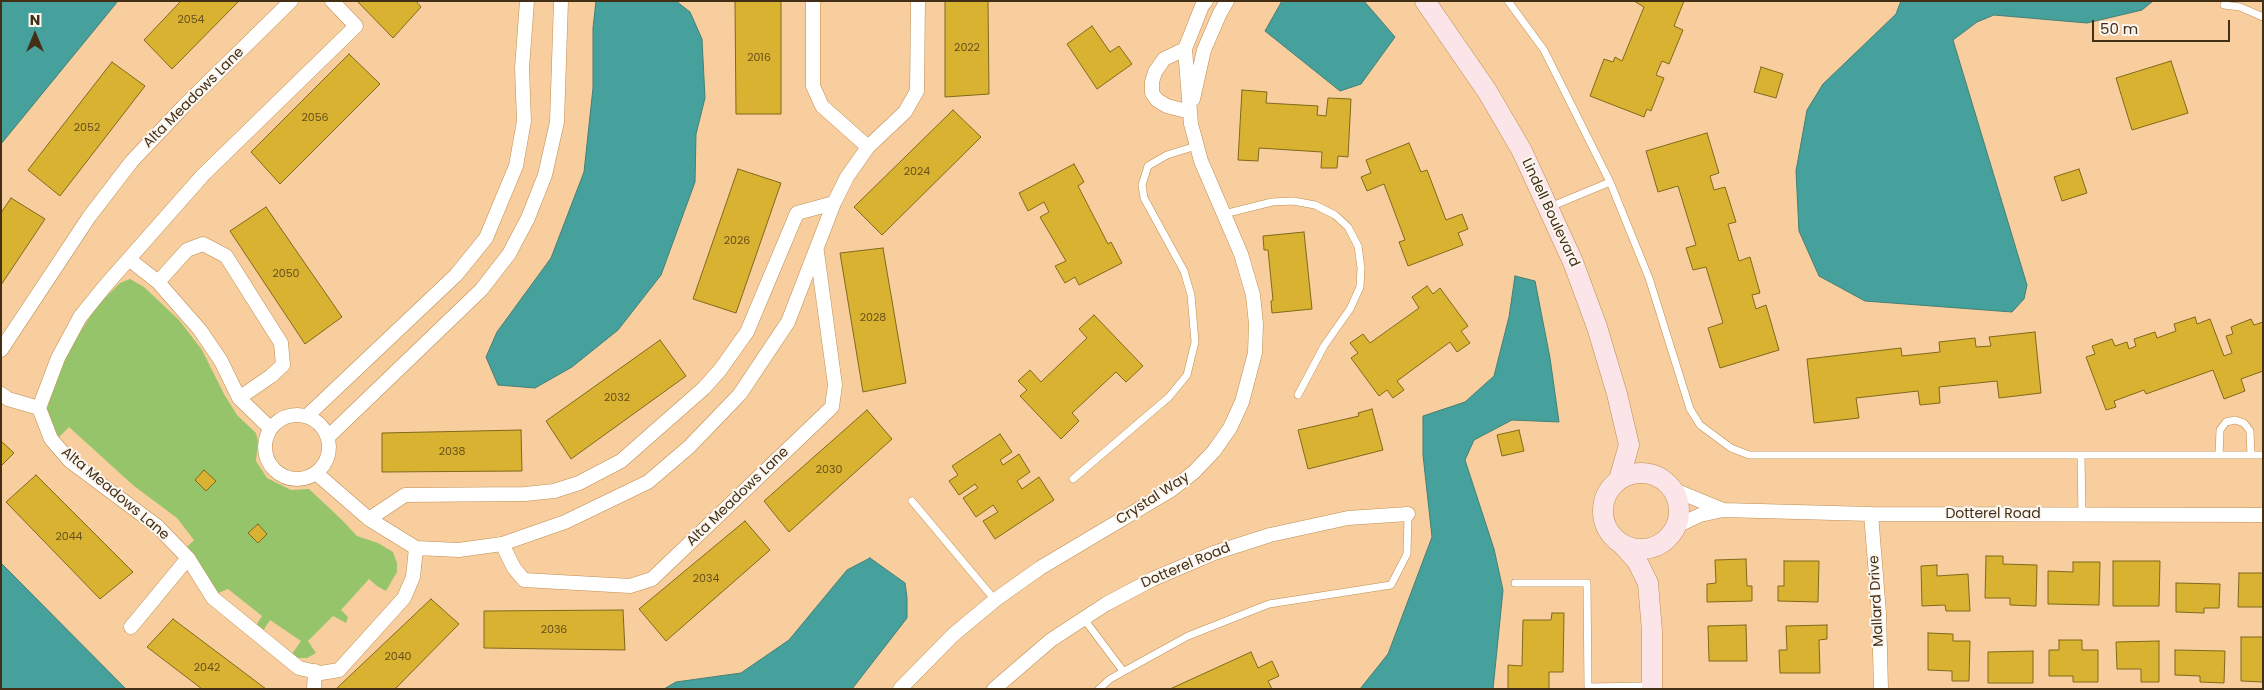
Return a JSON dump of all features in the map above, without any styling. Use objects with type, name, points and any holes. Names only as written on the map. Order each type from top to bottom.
[{"type":"street","name":"Alta Meadows Lane","points":[[1,350],[89,217],[132,161],[184,106],[291,1]]},
{"type":"street","points":[[1,394],[8,399],[39,408],[58,358],[80,317],[203,175],[356,26],[332,1]]},
{"type":"street","points":[[307,416],[456,275],[486,238],[504,199],[516,166],[524,121],[522,68],[527,1]]},
{"type":"street","points":[[328,437],[481,290],[509,254],[528,218],[545,175],[557,122],[560,1]]},
{"type":"street","points":[[813,1],[813,86],[822,106],[868,147]]},
{"type":"street","name":"Alta Meadows Lane","points":[[316,473],[369,519],[416,548],[459,550],[502,544],[565,522],[648,482],[689,447],[740,394],[788,322],[834,203],[847,177],[868,147],[905,112],[917,91],[918,1]]},
{"type":"street","name":"Crystal Way","points":[[900,689],[952,636],[995,600],[1040,568],[1171,490],[1194,472],[1214,451],[1230,428],[1242,402],[1251,374],[1255,353],[1256,324],[1250,281],[1196,146],[1190,112],[1186,50],[1202,6],[1206,1]]},
{"type":"street","name":"Crystal Way","points":[[1190,112],[1204,50],[1227,1]]},
{"type":"street","name":"Lindell Boulevard","points":[[1425,1],[1449,33],[1487,91],[1522,151],[1550,207],[1573,262],[1597,327],[1617,394],[1629,445],[1619,480]]},
{"type":"street","points":[[1186,50],[1164,59],[1155,72],[1152,82],[1152,93],[1157,100],[1167,106],[1190,112]]},
{"type":"street","points":[[369,519],[405,495],[525,494],[554,490],[579,483],[621,461],[704,388],[720,370],[746,332],[797,213],[834,203]]},
{"type":"street","points":[[158,282],[187,250],[203,244],[226,256],[281,343],[283,365],[271,376],[239,398]]},
{"type":"street","name":"Alta Meadows Lane","points":[[502,544],[514,568],[524,580],[630,586],[652,579],[832,407],[835,385],[817,248]]},
{"type":"street","points":[[130,260],[158,282],[200,330],[221,360],[239,398],[270,428]]},
{"type":"street","name":"Alta Meadows Lane","points":[[39,408],[51,439],[70,461],[157,526],[188,558],[213,598],[299,668],[321,673],[339,670],[404,598],[413,577],[416,548]]},
{"type":"street","points":[[287,416],[307,416],[316,420],[328,437],[328,457],[316,473],[297,480],[287,478],[278,473],[268,462],[264,447],[270,428],[287,416]]},
{"type":"street","points":[[1629,445],[1667,484],[1678,502],[1679,517],[1648,582]]},
{"type":"street","points":[[1652,687],[1652,631],[1648,582],[1637,561],[1610,533],[1604,520],[1603,505],[1609,491],[1619,480],[1632,474],[1647,474],[1667,484]]},
{"type":"street","name":"Dotterel Road","points":[[1667,484],[1723,510]]},
{"type":"street","name":"Dotterel Road","points":[[1669,536],[1681,524],[1700,515],[1723,510],[1871,514],[2263,515]]},
{"type":"street","name":"Dotterel Road","points":[[994,689],[1051,640],[1106,604],[1153,579],[1214,553],[1270,535],[1348,518],[1408,514]]},
{"type":"street","name":"Mallard Drive","points":[[1871,514],[1879,612],[1881,689]]},
{"type":"street","points":[[1621,543],[1635,549],[1650,548],[1669,536]]},
{"type":"street","points":[[131,627],[188,558]]},
{"type":"street","points":[[314,671],[314,689]]},
{"type":"lane","points":[[1508,1],[1544,50],[1610,182],[1649,278],[1690,409],[1700,425],[1731,448],[1749,455],[2263,455]]},
{"type":"lane","points":[[2224,4],[2240,7],[2263,17]]},
{"type":"lane","points":[[1073,479],[1169,397],[1186,375],[1194,342],[1191,295],[1184,271],[1144,198],[1142,185],[1148,166],[1167,155],[1196,146]]},
{"type":"lane","points":[[1550,207],[1610,182]]},
{"type":"lane","points":[[1224,214],[1272,202],[1315,205],[1335,215],[1348,228],[1358,246],[1361,268],[1360,287],[1350,309],[1324,346],[1298,395]]},
{"type":"lane","points":[[2219,455],[2220,430],[2226,422],[2235,420],[2244,423],[2250,431],[2251,455]]},
{"type":"lane","points":[[2081,455],[2082,515]]},
{"type":"lane","points":[[912,501],[995,600]]},
{"type":"lane","points":[[1098,689],[1123,671],[1188,636],[1269,604],[1391,585],[1406,554],[1408,514]]},
{"type":"lane","points":[[1515,583],[1587,583],[1588,688],[1652,687]]},
{"type":"lane","points":[[1084,619],[1123,671]]},
{"type":"green space","points":[[130,279],[144,287],[179,320],[202,350],[237,415],[256,433],[258,442],[256,461],[267,478],[291,490],[309,489],[357,536],[378,543],[393,552],[397,563],[397,572],[386,591],[369,579],[341,610],[348,617],[346,623],[333,616],[308,641],[316,653],[307,658],[297,658],[292,654],[301,641],[270,620],[263,631],[255,627],[262,616],[228,589],[218,593],[186,548],[194,540],[177,518],[134,486],[69,427],[59,437],[53,427],[47,409],[62,361],[96,307],[120,283]]},
{"type":"water","points":[[1,1],[118,1],[1,144]]},
{"type":"water","points":[[596,1],[676,1],[690,12],[702,39],[705,98],[696,134],[695,182],[661,275],[618,330],[572,367],[535,388],[498,385],[486,357],[497,332],[551,258],[584,172],[593,88],[593,28]]},
{"type":"water","points":[[1282,1],[1364,1],[1395,37],[1361,84],[1340,91],[1265,31]]},
{"type":"water","points":[[1901,1],[2153,1],[2142,10],[2087,23],[1994,15],[1977,22],[1953,40],[2027,285],[2024,299],[2012,312],[1865,301],[1819,276],[1799,231],[1796,171],[1807,110],[1823,84],[1896,14]]},
{"type":"water","points":[[1515,276],[1535,281],[1550,358],[1559,422],[1512,420],[1474,440],[1465,460],[1494,549],[1503,590],[1493,689],[1360,689],[1388,654],[1432,537],[1423,455],[1423,416],[1465,402],[1494,376],[1509,317]]},
{"type":"water","points":[[870,558],[905,583],[907,618],[852,689],[664,689],[676,682],[741,673],[789,640],[847,570]]},
{"type":"water","points":[[1,563],[126,689],[1,689]]},
{"type":"building","points":[[181,1],[239,1],[172,69],[144,40]]},
{"type":"building","points":[[357,1],[416,1],[421,7],[393,38]]},
{"type":"building","points":[[735,1],[781,1],[781,114],[736,114]]},
{"type":"building","points":[[945,1],[988,1],[989,94],[945,97]]},
{"type":"building","points":[[1634,1],[1684,1],[1674,26],[1683,30],[1669,64],[1662,61],[1656,75],[1664,78],[1651,111],[1647,109],[1644,117],[1590,96],[1604,59],[1613,62],[1615,57],[1622,61],[1644,7]]},
{"type":"building","points":[[1092,26],[1110,52],[1119,46],[1132,64],[1097,89],[1067,44]]},
{"type":"building","points":[[349,54],[380,84],[280,184],[251,152]]},
{"type":"building","points":[[2171,61],[2188,113],[2132,130],[2116,78]]},
{"type":"building","points":[[112,62],[145,86],[60,196],[28,170]]},
{"type":"building","points":[[1761,67],[1783,74],[1776,98],[1754,92]]},
{"type":"building","points":[[1242,90],[1267,92],[1266,103],[1318,106],[1317,115],[1326,116],[1328,98],[1351,99],[1348,157],[1338,156],[1337,168],[1321,168],[1322,152],[1259,148],[1258,161],[1238,160]]},
{"type":"building","points":[[953,110],[981,137],[882,235],[854,207]]},
{"type":"building","points":[[1707,133],[1719,173],[1710,176],[1714,190],[1725,187],[1736,222],[1728,224],[1739,261],[1750,257],[1760,293],[1752,295],[1756,309],[1766,305],[1779,350],[1720,368],[1708,328],[1723,323],[1706,267],[1693,270],[1686,248],[1696,245],[1678,186],[1658,192],[1646,151]]},
{"type":"building","points":[[1409,143],[1421,172],[1427,170],[1446,220],[1462,214],[1468,229],[1458,233],[1463,245],[1408,266],[1399,242],[1405,240],[1384,184],[1367,191],[1361,177],[1371,173],[1366,160]]},
{"type":"building","points":[[1074,164],[1084,182],[1078,186],[1108,244],[1111,242],[1122,263],[1079,285],[1075,277],[1065,283],[1055,266],[1066,261],[1040,217],[1049,212],[1044,202],[1028,211],[1019,193]]},
{"type":"building","points":[[738,169],[781,183],[736,313],[693,299]]},
{"type":"building","points":[[2079,169],[2087,193],[2062,201],[2054,177]]},
{"type":"building","points":[[11,198],[45,219],[1,285],[1,213]]},
{"type":"building","points":[[266,207],[342,317],[305,344],[230,231]]},
{"type":"building","points":[[1304,232],[1312,309],[1272,313],[1271,301],[1273,300],[1268,250],[1264,250],[1263,236]]},
{"type":"building","points":[[883,248],[906,383],[863,392],[840,253]]},
{"type":"building","points":[[1427,286],[1433,294],[1440,288],[1468,326],[1461,331],[1470,343],[1457,352],[1450,342],[1397,381],[1404,390],[1393,398],[1387,390],[1379,396],[1351,358],[1358,353],[1350,343],[1363,334],[1370,343],[1419,308],[1412,297]]},
{"type":"building","points":[[1094,315],[1143,366],[1126,382],[1116,372],[1072,413],[1079,421],[1061,439],[1020,396],[1027,390],[1018,381],[1030,370],[1041,382],[1087,338],[1079,329]]},
{"type":"building","points":[[2195,317],[2197,324],[2210,319],[2224,356],[2232,353],[2226,336],[2233,334],[2231,327],[2251,319],[2254,325],[2263,322],[2263,371],[2241,379],[2245,391],[2224,399],[2213,370],[2146,394],[2144,390],[2114,401],[2116,407],[2106,410],[2086,357],[2095,354],[2092,346],[2112,339],[2115,346],[2127,342],[2129,349],[2136,346],[2134,339],[2155,332],[2157,338],[2176,331],[2174,324]]},
{"type":"building","points":[[2035,332],[2041,393],[1999,398],[1997,381],[1939,387],[1940,403],[1920,405],[1918,391],[1856,398],[1859,418],[1814,423],[1807,359],[1901,348],[1902,356],[1940,352],[1939,342],[1975,338],[1976,347],[1991,346],[1989,337]]},
{"type":"building","points":[[660,340],[686,376],[571,459],[546,421]]},
{"type":"building","points":[[1372,409],[1383,450],[1308,469],[1298,430],[1359,416],[1358,413]]},
{"type":"building","points":[[867,410],[892,439],[789,532],[764,501]]},
{"type":"building","points":[[521,430],[522,471],[382,472],[382,433]]},
{"type":"building","points":[[1519,430],[1524,451],[1502,456],[1497,435]]},
{"type":"building","points":[[1000,434],[1012,452],[1000,460],[1003,465],[1019,454],[1030,472],[1017,481],[1022,489],[1039,477],[1054,500],[995,539],[983,521],[998,512],[993,505],[976,517],[963,498],[978,488],[975,484],[959,495],[949,481],[958,475],[952,466]]},
{"type":"building","points":[[1,441],[14,453],[1,466]]},
{"type":"building","points":[[204,470],[216,481],[206,491],[195,480]]},
{"type":"building","points":[[36,475],[133,572],[100,599],[6,502]]},
{"type":"building","points":[[745,521],[770,550],[666,641],[639,609]]},
{"type":"building","points":[[258,524],[267,534],[258,543],[248,533]]},
{"type":"building","points":[[1986,556],[2003,556],[2003,564],[2037,565],[2036,606],[2010,605],[2010,598],[1985,598]]},
{"type":"building","points":[[1746,559],[1747,586],[1752,586],[1752,601],[1707,602],[1707,584],[1716,583],[1715,560]]},
{"type":"building","points":[[1784,561],[1819,561],[1818,602],[1778,601],[1778,586],[1784,586]]},
{"type":"building","points":[[2113,561],[2160,561],[2159,606],[2113,606]]},
{"type":"building","points":[[2073,562],[2100,562],[2099,605],[2048,604],[2048,571],[2073,572]]},
{"type":"building","points":[[1937,565],[1937,576],[1968,574],[1970,611],[1946,611],[1945,605],[1922,606],[1921,566]]},
{"type":"building","points":[[2239,573],[2263,573],[2263,607],[2238,607]]},
{"type":"building","points":[[2176,583],[2220,584],[2219,608],[2204,608],[2204,613],[2176,612]]},
{"type":"building","points":[[431,599],[459,624],[395,689],[336,689]]},
{"type":"building","points":[[623,610],[625,650],[484,648],[484,611]]},
{"type":"building","points":[[1552,613],[1564,613],[1563,672],[1549,672],[1549,689],[1508,689],[1508,665],[1522,666],[1523,620],[1551,620]]},
{"type":"building","points":[[173,619],[266,689],[202,689],[147,647]]},
{"type":"building","points":[[1746,625],[1747,661],[1709,661],[1708,626]]},
{"type":"building","points":[[1827,625],[1827,639],[1819,640],[1820,673],[1780,673],[1779,650],[1787,650],[1786,626]]},
{"type":"building","points":[[1928,633],[1953,634],[1953,641],[1970,641],[1969,681],[1952,681],[1952,671],[1928,670]]},
{"type":"building","points":[[2241,637],[2263,637],[2263,682],[2241,681]]},
{"type":"building","points":[[2059,640],[2082,640],[2082,650],[2098,650],[2098,682],[2073,682],[2073,676],[2049,676],[2049,650],[2059,650]]},
{"type":"building","points":[[2159,641],[2159,682],[2141,682],[2141,669],[2117,669],[2116,642]]},
{"type":"building","points":[[2175,650],[2225,651],[2224,683],[2200,682],[2200,676],[2175,675]]},
{"type":"building","points":[[2033,651],[2033,683],[1988,683],[1988,652]]},
{"type":"building","points":[[1251,652],[1258,668],[1272,661],[1279,676],[1268,681],[1272,689],[1170,689]]}]
